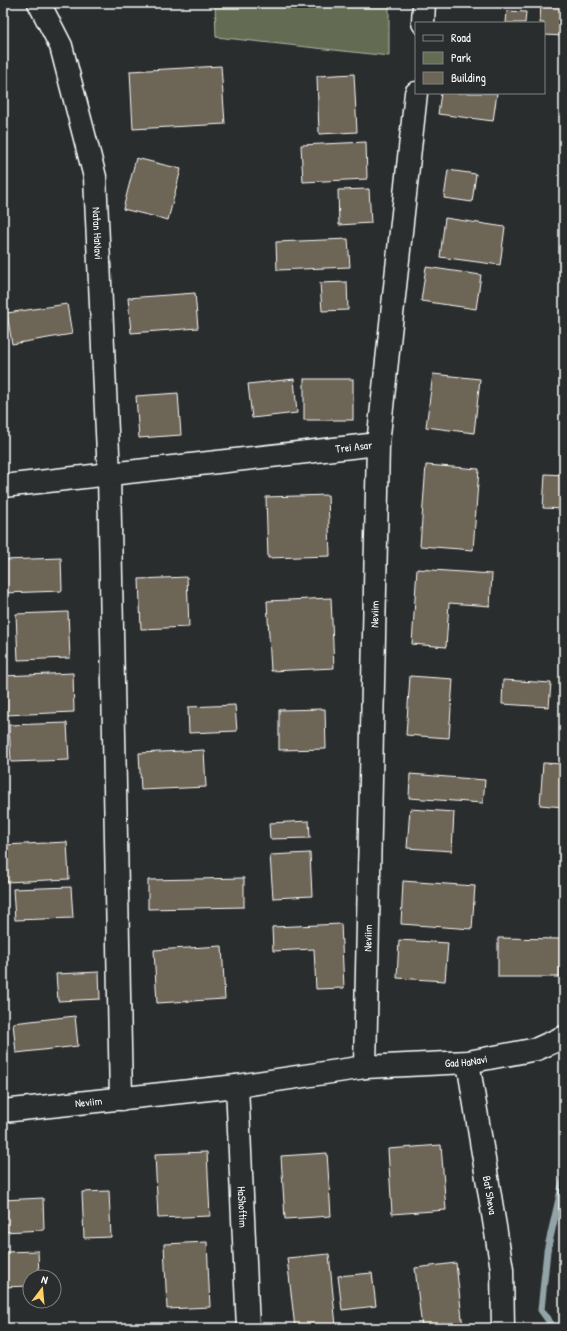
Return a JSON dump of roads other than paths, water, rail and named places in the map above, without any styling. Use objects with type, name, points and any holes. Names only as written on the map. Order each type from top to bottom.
[{"type":"street","name":"Natan HaNavi","points":[[39,3],[62,46],[96,177],[109,474],[121,1098]]},
{"type":"street","points":[[423,22],[424,3]]},
{"type":"street","name":"Trei Asar","points":[[3,486],[378,444],[416,94]]},
{"type":"street","name":"Neviim","points":[[3,1111],[237,1086],[365,1067],[378,444]]},
{"type":"street","name":"Gad HaNavi","points":[[365,1067],[468,1062],[537,1049],[564,1037]]},
{"type":"street","name":"Bat Sheva","points":[[468,1062],[502,1269],[503,1328]]},
{"type":"street","name":"HaShoftim","points":[[237,1086],[248,1328]]},
{"type":"waterway","points":[[554,1328],[541,1310],[547,1251],[564,1177]]}]
